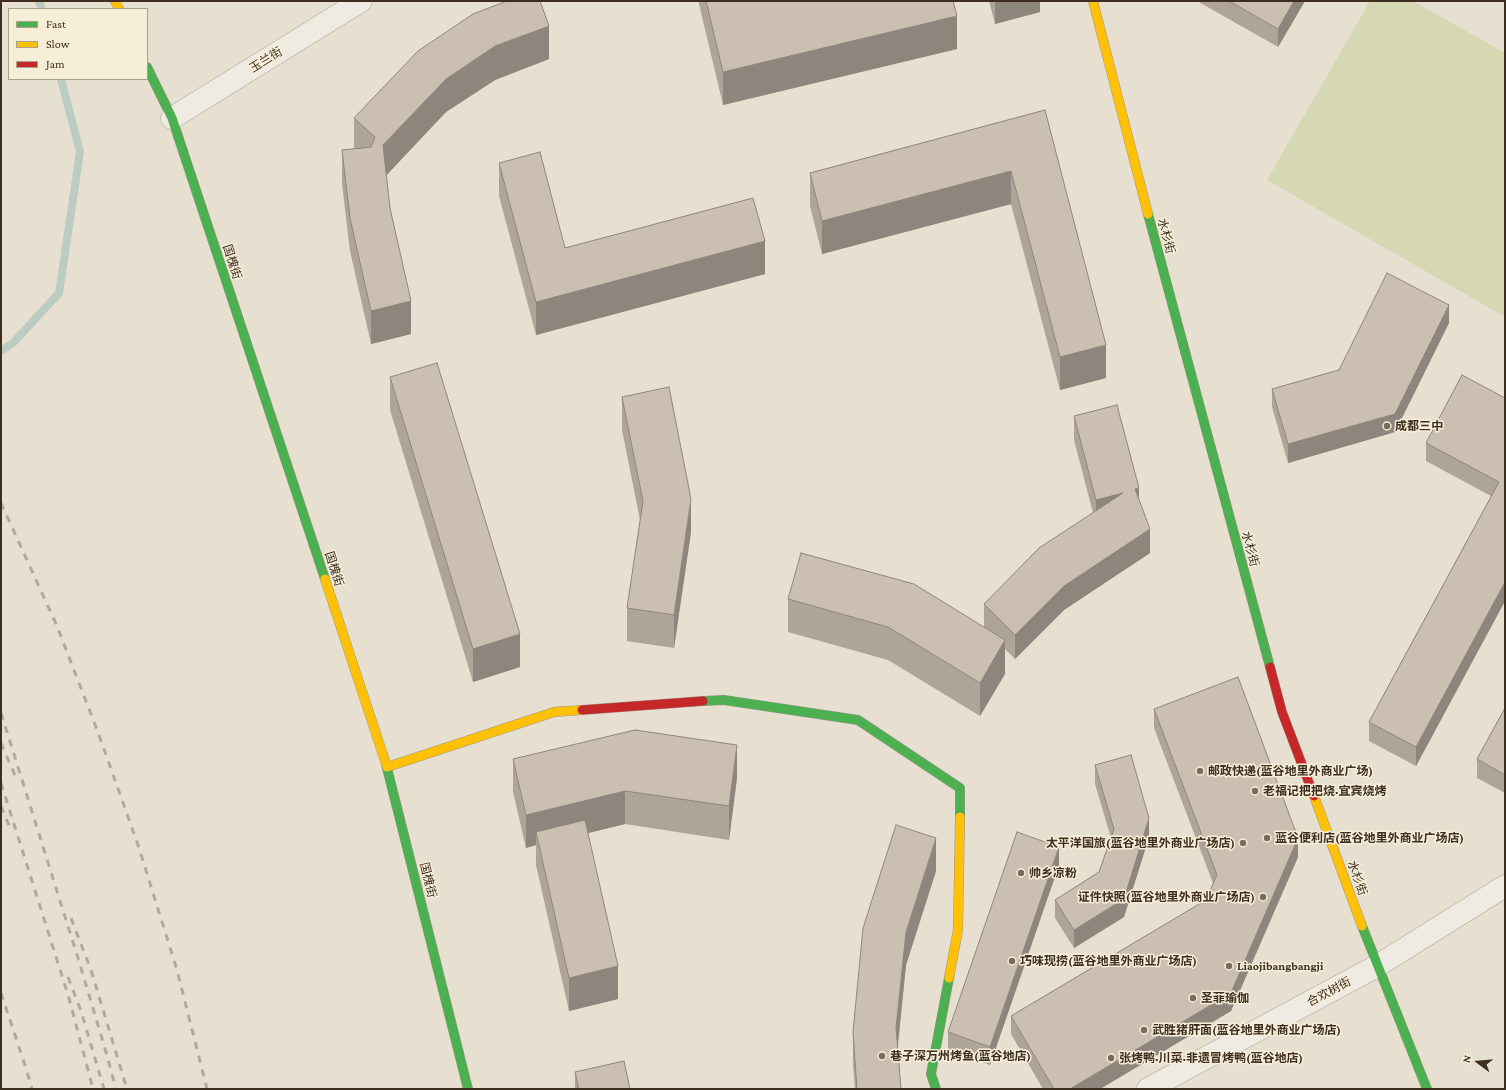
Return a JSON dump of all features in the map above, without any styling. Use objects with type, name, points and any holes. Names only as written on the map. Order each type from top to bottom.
[{"type":"street","name":"玉兰街","points":[[172,118],[361,1]]},
{"type":"street","name":"水杉街","points":[[1092,1],[1134,167],[1282,712],[1377,966],[1427,1089]]},
{"type":"street","name":"国槐街","points":[[148,69],[172,118],[387,767],[468,1089]]},
{"type":"street","points":[[387,767],[554,712],[724,700],[858,720],[960,788],[958,930],[931,1074],[936,1089]]},
{"type":"street","name":"合欢树街","points":[[1148,1089],[1377,966],[1505,886]]},
{"type":"green space","points":[[1370,1],[1413,1],[1505,53],[1505,317],[1267,180]]},
{"type":"building","points":[[507,1],[540,1],[549,26],[495,46],[446,79],[383,145],[390,208],[411,301],[371,311],[350,218],[342,150],[371,147],[375,137],[354,118],[418,51],[473,14]]},
{"type":"building","points":[[706,1],[953,1],[957,16],[723,72]]},
{"type":"building","points":[[1229,1],[1294,1],[1278,29]]},
{"type":"building","points":[[1045,110],[1106,345],[1060,357],[1011,171],[822,221],[810,173]]},
{"type":"building","points":[[540,152],[565,248],[753,198],[765,241],[536,302],[499,163]]},
{"type":"building","points":[[1387,273],[1449,305],[1395,414],[1288,444],[1272,389],[1339,370]]},
{"type":"building","points":[[437,363],[520,634],[473,649],[390,377]]},
{"type":"building","points":[[1462,375],[1505,398],[1505,582],[1416,747],[1369,722],[1499,482],[1426,443]]},
{"type":"building","points":[[669,387],[691,499],[674,615],[627,608],[643,501],[622,397]]},
{"type":"building","points":[[1117,405],[1139,488],[1135,489],[1150,529],[1064,586],[1015,635],[984,604],[1039,548],[1123,493],[1096,500],[1074,416]]},
{"type":"building","points":[[801,553],[914,584],[1005,640],[980,683],[888,627],[788,599]]},
{"type":"building","points":[[1238,677],[1298,838],[1231,993],[1070,1089],[1054,1089],[1011,1016],[1206,900],[1217,875],[1154,709]]},
{"type":"building","points":[[1505,708],[1505,775],[1477,759]]},
{"type":"building","points":[[635,730],[737,745],[729,806],[625,791],[526,815],[513,759]]},
{"type":"building","points":[[1131,755],[1149,818],[1124,899],[1074,930],[1055,900],[1099,872],[1114,829],[1095,765]]},
{"type":"building","points":[[585,820],[618,966],[569,978],[536,832]]},
{"type":"building","points":[[896,825],[936,838],[906,932],[896,1028],[901,1089],[857,1089],[853,1032],[863,928]]},
{"type":"building","points":[[1017,832],[1059,847],[990,1047],[948,1032]]},
{"type":"building","points":[[624,1061],[630,1089],[579,1089],[575,1072]]},
{"type":"waterway","points":[[39,1],[42,8]]},
{"type":"waterway","points":[[1,351],[13,343],[59,293],[80,152],[61,80]]},
{"type":"railway","points":[[1,503],[57,626],[99,735],[139,848],[177,970],[207,1089]]},
{"type":"railway","points":[[1,713],[78,958],[116,1089]]},
{"type":"railway","points":[[1,743],[17,780]]},
{"type":"railway","points":[[1,783],[69,998],[93,1089]]},
{"type":"railway","points":[[1,806],[10,828]]},
{"type":"railway","points":[[71,918],[91,970],[127,1089]]},
{"type":"railway","points":[[68,977],[81,1011],[104,1089]]},
{"type":"railway","points":[[1,993],[32,1089]]},
{"type":"traffic: fast","points":[[148,69],[172,118],[325,579]]},
{"type":"traffic: fast","points":[[1148,214],[1270,667]]},
{"type":"traffic: fast","points":[[703,701],[724,700],[858,720],[960,788],[960,817]]},
{"type":"traffic: fast","points":[[386,764],[468,1089]]},
{"type":"traffic: fast","points":[[1362,926],[1427,1089]]},
{"type":"traffic: fast","points":[[936,1089],[931,1074],[949,978]]},
{"type":"traffic: slow","points":[[115,1],[118,8]]},
{"type":"traffic: slow","points":[[1093,1],[1148,214]]},
{"type":"traffic: slow","points":[[325,579],[386,764]]},
{"type":"traffic: slow","points":[[387,767],[554,712],[582,710]]},
{"type":"traffic: slow","points":[[1314,796],[1362,926]]},
{"type":"traffic: slow","points":[[949,978],[958,930],[960,817]]},
{"type":"traffic: jam","points":[[1270,667],[1282,712],[1314,796]]},
{"type":"traffic: jam","points":[[582,710],[703,701]]},
{"type":"place","name":"成都三中","points":[[1387,426]]},
{"type":"place","name":"邮政快递(蓝谷地里外商业广场)","points":[[1200,771]]},
{"type":"place","name":"老福记把把烧·宜宾烧烤","points":[[1255,791]]},
{"type":"place","name":"蓝谷便利店(蓝谷地里外商业广场店)","points":[[1267,838]]},
{"type":"place","name":"太平洋国旅(蓝谷地里外商业广场店)","points":[[1243,843]]},
{"type":"place","name":"帅乡凉粉","points":[[1021,873]]},
{"type":"place","name":"证件快照(蓝谷地里外商业广场店)","points":[[1263,897]]},
{"type":"place","name":"巧味现捞(蓝谷地里外商业广场店)","points":[[1012,961]]},
{"type":"place","name":"Liaojibangbangji","points":[[1229,966]]},
{"type":"place","name":"圣菲瑜伽","points":[[1193,998]]},
{"type":"place","name":"武胜猪肝面(蓝谷地里外商业广场店)","points":[[1144,1030]]},
{"type":"place","name":"巷子深万州烤鱼(蓝谷地店)","points":[[882,1056]]},
{"type":"place","name":"张烤鸭·川菜·非遗冒烤鸭(蓝谷地店)","points":[[1111,1058]]}]
